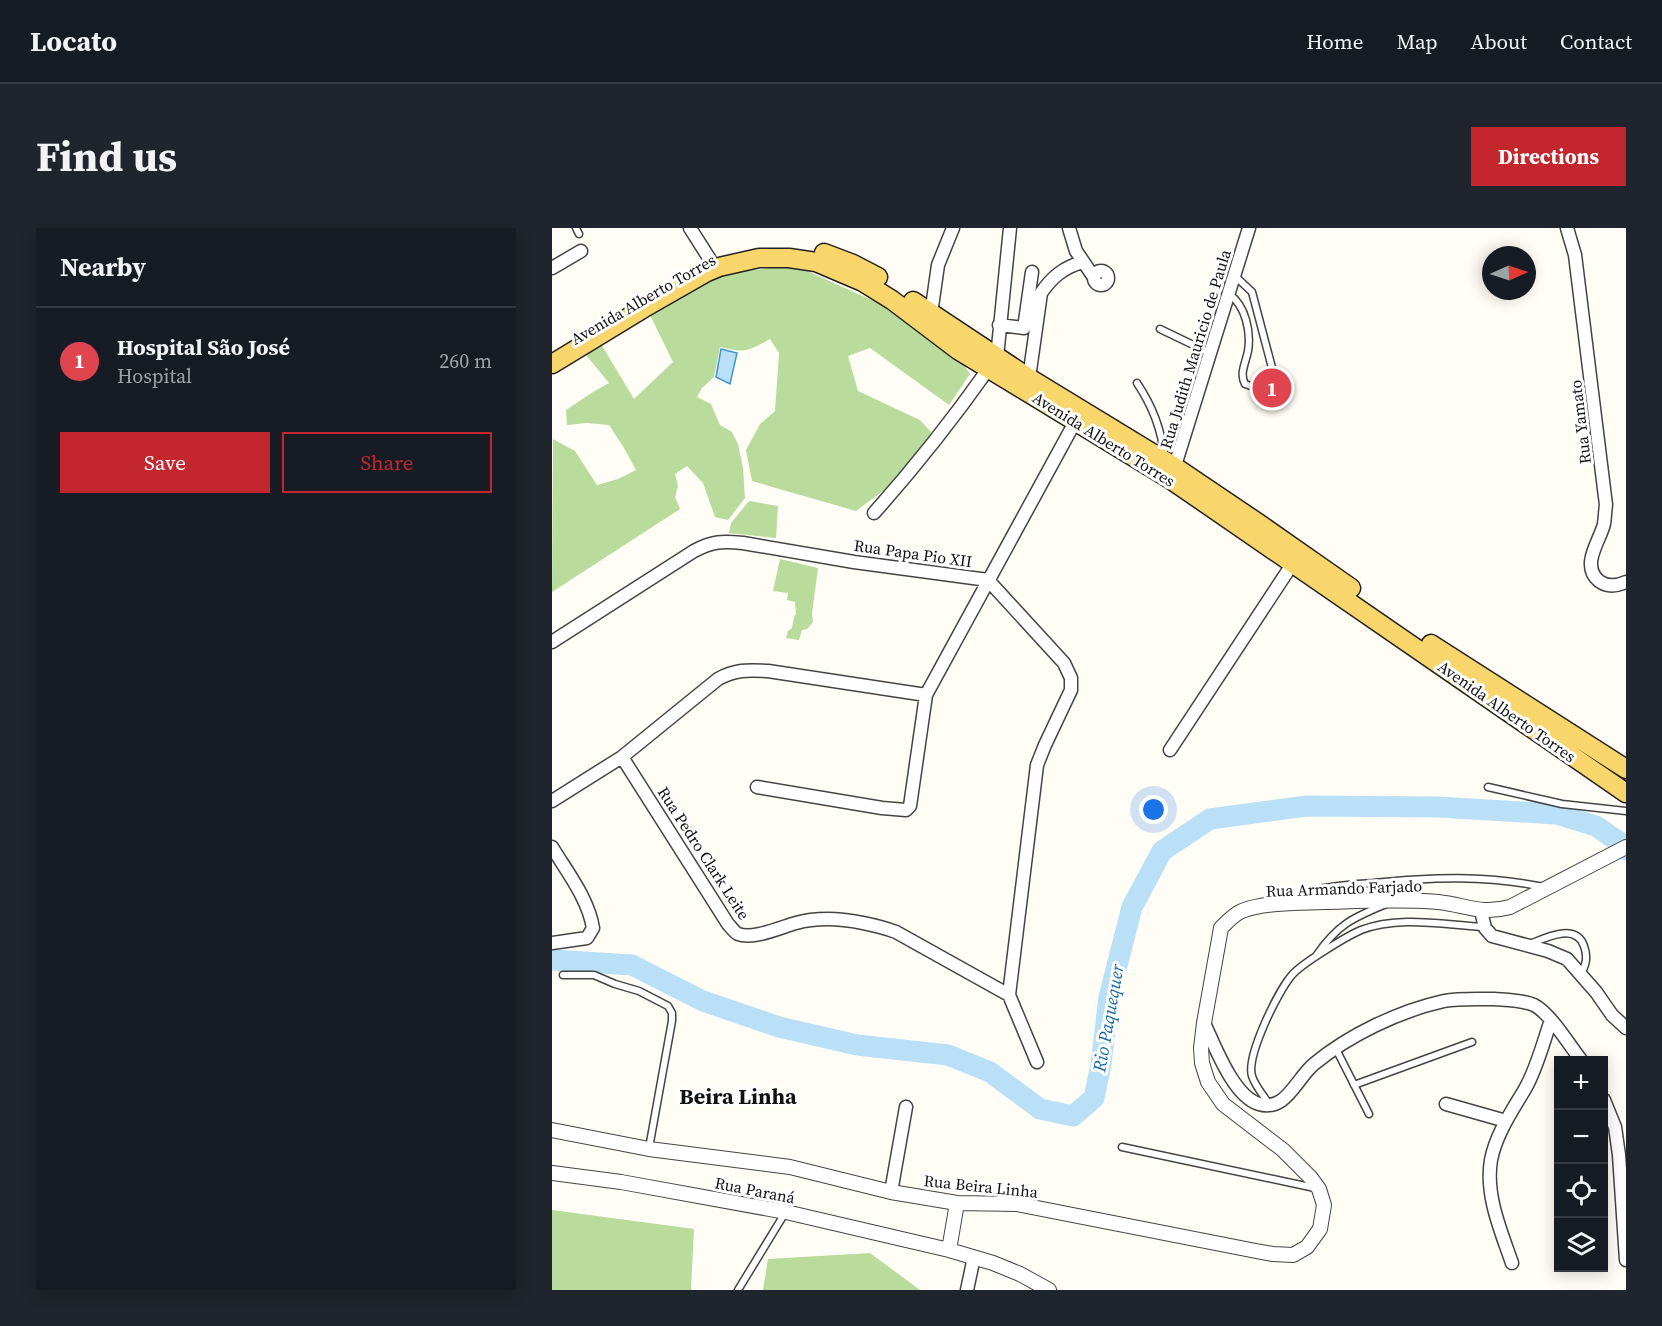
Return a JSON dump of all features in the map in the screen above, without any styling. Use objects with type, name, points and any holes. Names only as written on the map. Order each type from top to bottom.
[{"type":"main road","name":"Avenida Alberto Torres","points":[[552,351],[709,258],[727,252],[761,247],[793,246],[818,251],[865,269],[931,314],[993,363],[1075,422],[1170,469],[1293,563],[1626,793]]},
{"type":"main road","name":"Avenida Alberto Torres","points":[[552,364],[644,308],[719,267],[759,258],[789,258],[816,262],[863,282],[892,300],[958,350],[1029,378],[1258,523],[1423,639],[1626,769]]},
{"type":"street","points":[[690,228],[709,258]]},
{"type":"street","points":[[931,314],[938,265],[953,228]]},
{"type":"street","points":[[874,513],[939,437],[993,363],[1010,228]]},
{"type":"street","points":[[1069,228],[1076,251],[1094,276]]},
{"type":"street","name":"Rua Yamato","points":[[1567,228],[1575,255],[1606,505],[1604,524],[1591,560],[1594,575],[1601,583],[1612,586],[1626,582]]},
{"type":"street","name":"Rua Judith Mauricio de Paula","points":[[1170,469],[1211,353],[1235,276],[1246,230]]},
{"type":"street","points":[[552,268],[581,251]]},
{"type":"street","points":[[1029,378],[1041,293],[1059,273],[1069,266],[1083,262]]},
{"type":"street","points":[[999,325],[1024,328],[1032,272]]},
{"type":"street","points":[[757,787],[882,808],[906,810],[910,806],[926,694],[1075,422]]},
{"type":"street","name":"Rua Papa Pio XII","points":[[552,642],[708,544],[743,543],[855,562],[988,580],[1064,663],[1071,678],[1071,690],[1037,765],[1009,995],[1037,1062]]},
{"type":"street","points":[[1170,750],[1293,563]]},
{"type":"street","points":[[552,801],[622,757],[718,679],[730,672],[768,671],[926,694]]},
{"type":"street","name":"Rua Pedro Clark Leite","points":[[622,757],[728,924],[736,933],[745,935],[764,933],[796,923],[830,919],[880,926],[896,932],[1009,995]]},
{"type":"street","points":[[552,847],[588,909],[593,928],[587,938],[552,943]]},
{"type":"street","name":"Rua Armando Farjado","points":[[1319,1189],[1283,1150],[1222,1104],[1208,1082],[1202,1063],[1201,1048],[1221,928],[1241,911],[1293,903],[1395,901],[1445,903],[1495,911],[1510,907],[1626,847]]},
{"type":"street","points":[[1481,910],[1485,928],[1492,936],[1548,951],[1567,959],[1612,1015],[1626,1028]]},
{"type":"street","points":[[1204,1023],[1230,1076],[1239,1089],[1250,1100],[1270,1106],[1285,1098],[1312,1065],[1351,1038],[1405,1012],[1446,1001],[1488,999],[1535,1005],[1551,1020],[1578,1056]]},
{"type":"street","points":[[1512,1263],[1496,1219],[1492,1200],[1491,1161],[1506,1121],[1536,1065],[1551,1020]]},
{"type":"street","points":[[1446,1104],[1506,1121]]},
{"type":"street","points":[[891,1192],[906,1107]]},
{"type":"street","points":[[1608,1110],[1615,1127],[1619,1155],[1626,1260]]},
{"type":"street","name":"Rua Beira Linha","points":[[552,1130],[649,1149],[790,1167],[891,1192],[957,1203],[1017,1204],[1273,1254],[1293,1255],[1307,1247],[1320,1229],[1324,1205],[1319,1189]]},
{"type":"street","name":"Rua Paraná","points":[[552,1173],[621,1182],[786,1212],[949,1250],[1020,1274],[1047,1290]]},
{"type":"street","points":[[949,1250],[957,1203]]},
{"type":"street","points":[[967,1290],[974,1257]]},
{"type":"lane","points":[[1229,294],[1235,298],[1243,311],[1248,330],[1248,351],[1242,381],[1269,392],[1275,386],[1275,379],[1252,292],[1235,276]]},
{"type":"lane","points":[[1160,329],[1211,353]]},
{"type":"lane","points":[[1137,383],[1154,412],[1170,469]]},
{"type":"lane","points":[[1488,787],[1562,804],[1626,811]]},
{"type":"lane","points":[[1293,903],[1311,891],[1343,885],[1406,880],[1462,877],[1548,887]]},
{"type":"lane","points":[[1315,958],[1325,942],[1341,926],[1364,913],[1395,901]]},
{"type":"lane","points":[[1270,1106],[1252,1076],[1254,1052],[1266,1019],[1292,975],[1361,930],[1386,924],[1416,923],[1485,928]]},
{"type":"lane","points":[[1526,946],[1541,939],[1568,932],[1575,934],[1582,939],[1586,951],[1587,958],[1581,975]]},
{"type":"lane","points":[[563,975],[594,975],[639,991],[668,1006],[672,1013],[649,1149]]},
{"type":"lane","points":[[1354,1085],[1472,1042]]},
{"type":"lane","points":[[1336,1048],[1369,1114]]},
{"type":"lane","points":[[1122,1147],[1319,1189]]},
{"type":"lane","points":[[738,1290],[786,1212]]},
{"type":"green space","points":[[794,265],[885,306],[955,352],[970,374],[949,405],[870,348],[848,356],[858,391],[920,420],[931,432],[922,451],[887,488],[856,511],[752,481],[746,450],[760,424],[775,411],[779,353],[770,339],[746,350],[720,347],[714,377],[702,388],[697,397],[711,404],[720,425],[732,432],[738,444],[743,468],[745,498],[728,520],[715,517],[703,483],[687,466],[675,474],[678,486],[675,497],[680,509],[552,592],[553,439],[575,451],[597,485],[618,479],[636,470],[609,425],[587,423],[567,425],[566,410],[609,383],[586,355],[587,350],[598,339],[634,399],[673,362],[649,313],[715,275]]},
{"type":"green space","points":[[749,501],[778,506],[776,538],[729,533],[731,523]]},
{"type":"green space","points":[[780,559],[818,568],[812,613],[813,622],[807,629],[802,630],[799,640],[786,638],[796,614],[795,602],[787,600],[788,593],[773,591]]},
{"type":"green space","points":[[552,1210],[694,1229],[691,1290],[552,1290]]},
{"type":"green space","points":[[870,1253],[920,1290],[763,1290],[768,1259]]},
{"type":"water","points":[[721,349],[737,353],[730,384],[716,377]]},
{"type":"waterway","name":"Rio Paquequer","points":[[552,960],[632,965],[703,1001],[779,1027],[857,1045],[948,1055],[990,1072],[1040,1109],[1073,1116],[1094,1098],[1101,1064],[1109,997],[1132,907],[1162,851],[1210,819],[1307,806],[1438,807],[1556,814],[1596,826],[1622,844],[1626,850]]},
{"type":"place","name":"Hospital São José","points":[[1272,388]]},
{"type":"district","name":"Beira Linha","points":[[738,1096]]}]
